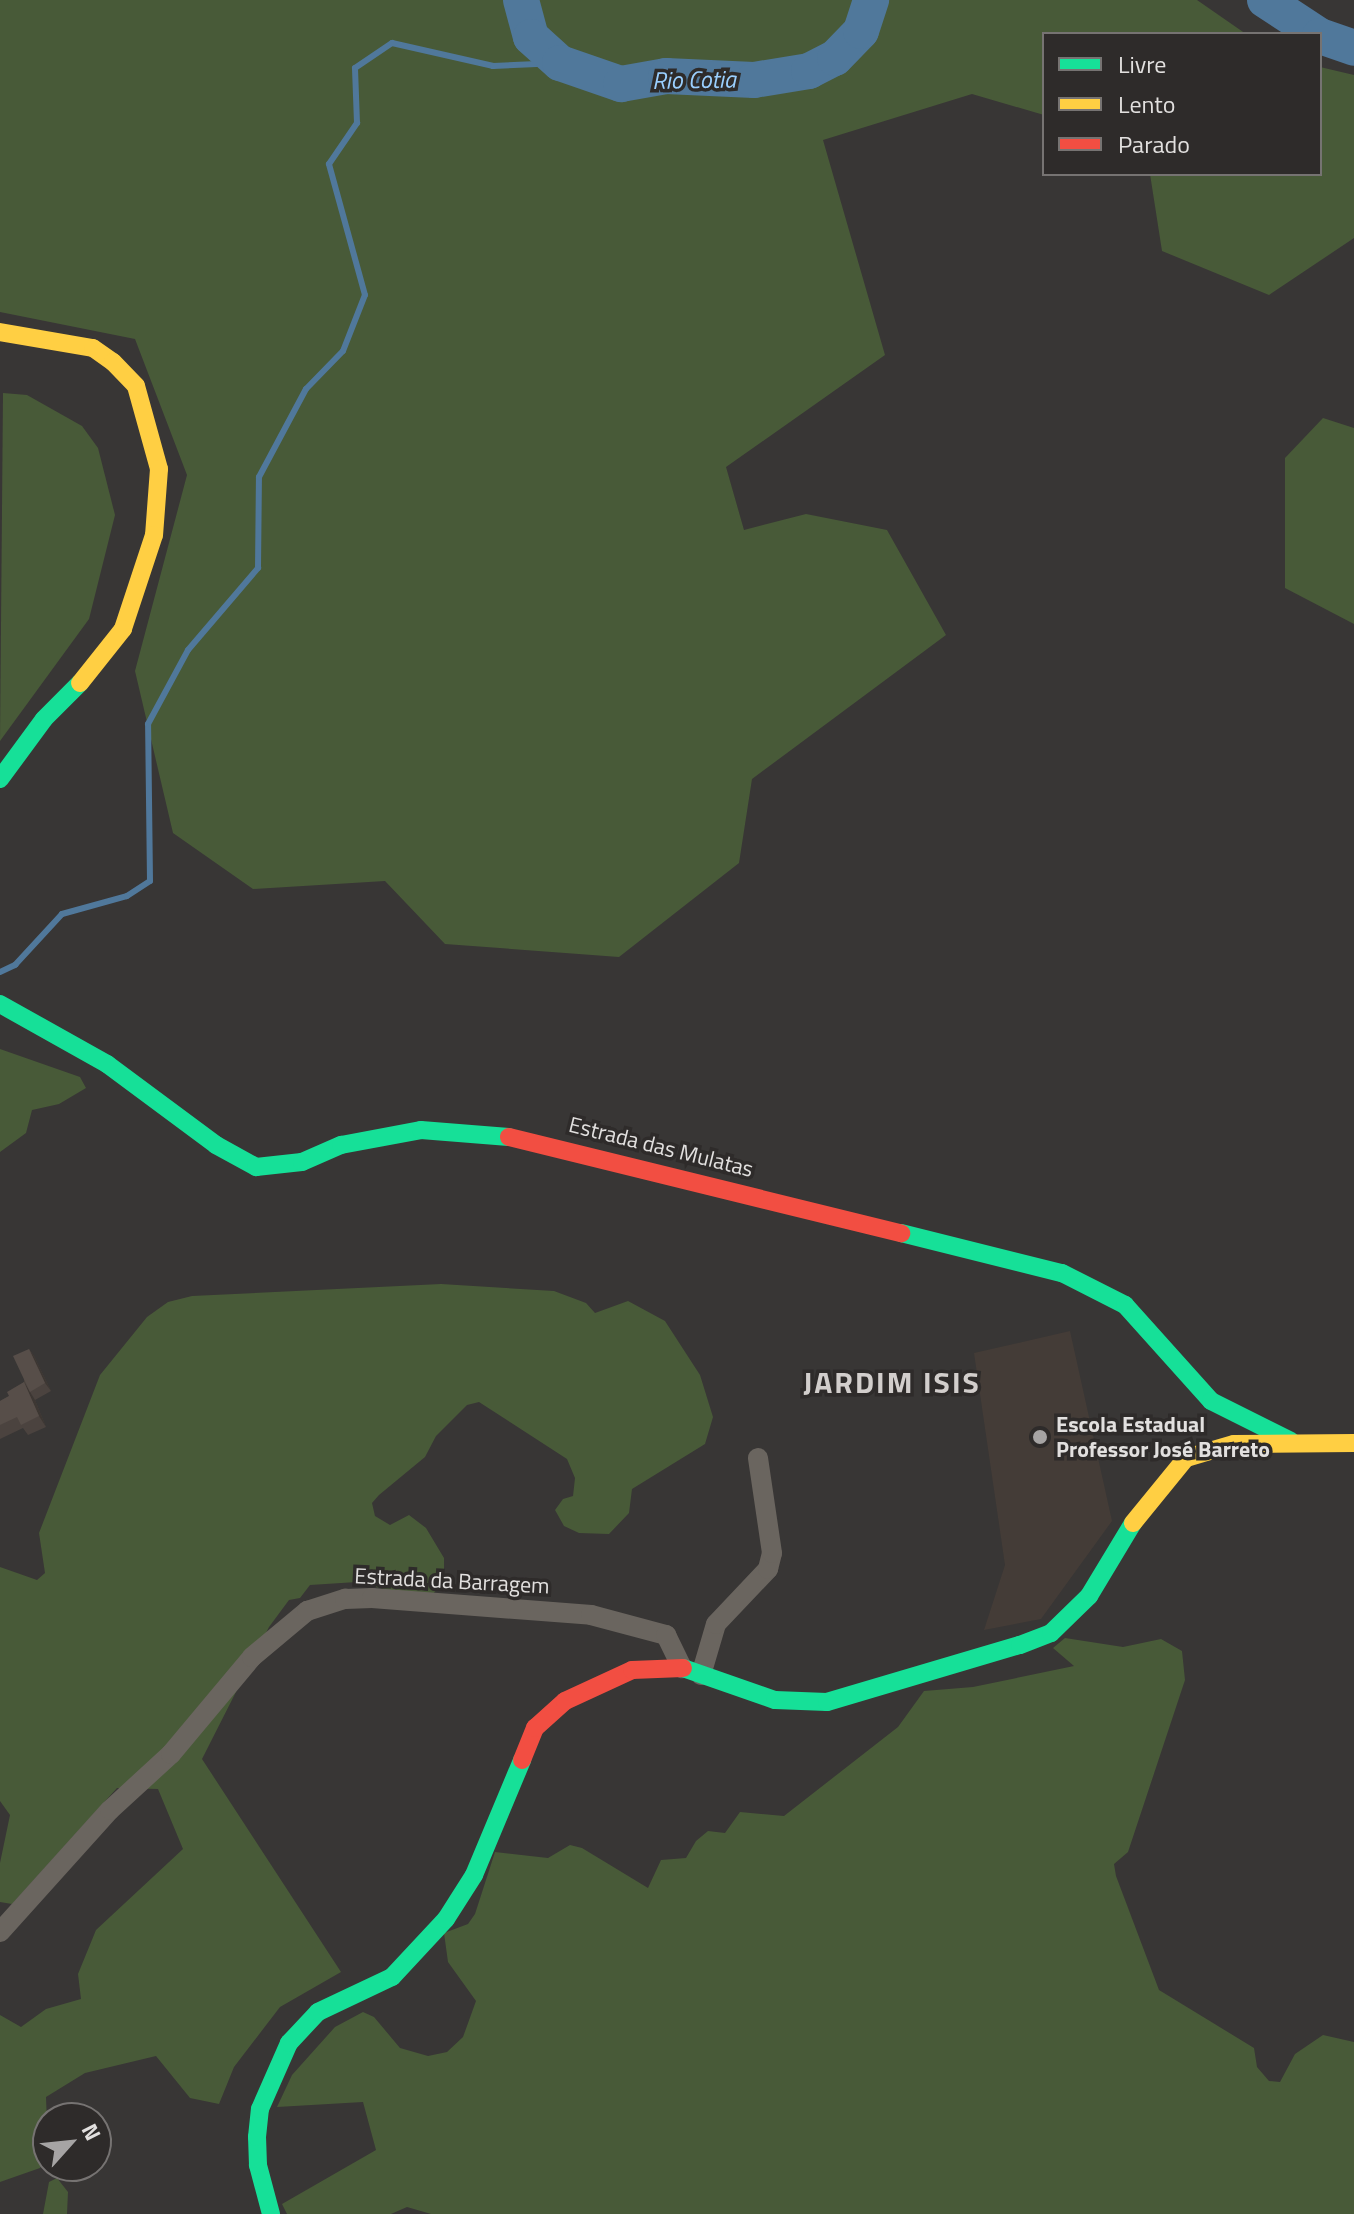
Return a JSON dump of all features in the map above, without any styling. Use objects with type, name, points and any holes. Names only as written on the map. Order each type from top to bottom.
[{"type":"street","points":[[0,332],[93,348],[113,362],[141,399],[159,469],[154,535],[123,629],[107,655],[44,719],[0,779]]},
{"type":"street","name":"Estrada das Mulatas","points":[[0,1004],[35,1028],[59,1035],[107,1064],[216,1145],[256,1167],[302,1162],[341,1145],[421,1130],[513,1137],[1062,1273],[1125,1305],[1211,1401],[1296,1444]]},
{"type":"street","points":[[271,2214],[258,2165],[260,2109],[303,2024],[392,1977],[446,1919],[474,1875],[525,1747],[546,1715],[595,1683],[632,1670],[691,1671],[775,1700],[827,1702],[1020,1645],[1051,1633],[1089,1596],[1145,1502],[1186,1458],[1234,1444],[1354,1443]]},
{"type":"street","points":[[691,1671],[716,1624],[768,1569],[772,1553],[758,1458]]},
{"type":"street","name":"Estrada da Barragem","points":[[0,1932],[110,1810],[171,1754],[252,1657],[287,1623],[307,1611],[345,1599],[372,1598],[591,1615],[666,1635],[691,1671]]},
{"type":"shaded area","name":"Escola Estadual Professor José Barreto","points":[[1070,1331],[1112,1521],[1041,1619],[984,1630],[1005,1565],[974,1353]]},
{"type":"green space","points":[[0,0],[1197,0],[1243,32],[1042,32],[1042,114],[972,94],[823,140],[885,355],[726,467],[744,530],[806,514],[887,530],[946,635],[752,779],[739,863],[619,957],[445,944],[385,881],[253,889],[173,833],[135,671],[187,475],[135,339],[0,312]]},
{"type":"green space","points":[[1322,67],[1354,75],[1354,238],[1269,295],[1162,251],[1150,176],[1322,176]]},
{"type":"green space","points":[[3,393],[27,395],[82,426],[98,448],[115,515],[89,619],[0,741]]},
{"type":"green space","points":[[1323,418],[1354,428],[1354,624],[1285,588],[1285,458]]},
{"type":"green space","points":[[0,1049],[80,1077],[86,1088],[59,1104],[32,1110],[26,1133],[0,1152]]},
{"type":"green space","points":[[441,1284],[554,1291],[586,1303],[595,1313],[628,1301],[665,1321],[700,1375],[713,1417],[705,1444],[632,1489],[629,1513],[609,1534],[579,1533],[564,1526],[555,1510],[563,1499],[573,1496],[575,1478],[567,1459],[479,1402],[467,1405],[436,1436],[425,1457],[379,1495],[372,1503],[375,1516],[390,1525],[409,1515],[426,1528],[444,1558],[444,1581],[433,1594],[398,1593],[357,1582],[310,1585],[300,1598],[289,1600],[269,1627],[202,1759],[341,1972],[280,2007],[234,2067],[219,2104],[190,2098],[156,2056],[85,2073],[46,2097],[46,2102],[32,2102],[32,2171],[0,2182],[0,2015],[21,2027],[46,2009],[81,1999],[78,1974],[96,1930],[183,1849],[158,1789],[117,1788],[12,1904],[0,1902],[0,1863],[10,1815],[0,1801],[0,1567],[37,1580],[45,1573],[39,1533],[100,1375],[147,1317],[168,1302],[192,1296]]},
{"type":"green space","points":[[1065,1638],[1123,1647],[1161,1639],[1182,1651],[1185,1680],[1128,1852],[1114,1864],[1116,1876],[1159,1990],[1254,2048],[1257,2067],[1269,2081],[1280,2082],[1295,2054],[1323,2035],[1354,2042],[1354,2214],[431,2214],[407,2207],[391,2214],[287,2214],[282,2204],[376,2150],[363,2102],[277,2107],[292,2075],[335,2027],[363,2012],[374,2017],[400,2048],[428,2056],[447,2052],[463,2037],[476,2001],[448,1962],[444,1933],[468,1924],[475,1914],[495,1852],[548,1858],[570,1845],[582,1848],[648,1888],[661,1860],[686,1858],[696,1841],[708,1831],[725,1833],[740,1812],[784,1816],[898,1727],[924,1691],[973,1687],[1074,1666],[1053,1648]]},
{"type":"green space","points":[[49,2182],[60,2182],[68,2192],[67,2214],[43,2214]]},
{"type":"building","points":[[29,1349],[45,1383],[30,1392],[13,1356]]},
{"type":"building","points":[[24,1382],[39,1416],[21,1425],[17,1417],[0,1425],[0,1401],[9,1396],[7,1392]]},
{"type":"waterway","name":"Rio Cotia","points":[[521,0],[531,37],[560,63],[621,84],[666,76],[754,80],[809,71],[835,58],[861,31],[871,0]]},
{"type":"waterway","name":"Rio Cotia","points":[[1265,0],[1314,32]]},
{"type":"waterway","name":"Rio Cotia","points":[[1322,37],[1354,48]]},
{"type":"waterway","points":[[0,972],[15,965],[62,914],[127,896],[150,881],[148,724],[188,650],[258,568],[259,477],[306,389],[343,351],[365,295],[329,164],[357,123],[355,68],[392,43],[493,66],[560,63]]},
{"type":"traffic: fast","points":[[0,779],[44,719],[80,683]]},
{"type":"traffic: fast","points":[[0,1004],[107,1064],[216,1145],[256,1167],[302,1162],[341,1145],[421,1130],[509,1137]]},
{"type":"traffic: fast","points":[[901,1233],[1062,1273],[1125,1305],[1211,1401],[1291,1441]]},
{"type":"traffic: fast","points":[[683,1668],[775,1700],[827,1702],[1020,1645],[1051,1633],[1089,1596],[1133,1523]]},
{"type":"traffic: fast","points":[[271,2214],[258,2165],[257,2137],[260,2109],[289,2043],[318,2012],[392,1977],[446,1919],[474,1875],[522,1760]]},
{"type":"traffic: slow","points":[[0,332],[93,348],[113,362],[136,386],[159,469],[154,535],[123,629],[80,683]]},
{"type":"traffic: slow","points":[[1133,1523],[1186,1458],[1234,1444],[1354,1443]]},
{"type":"traffic: jam","points":[[509,1137],[901,1233]]},
{"type":"traffic: jam","points":[[522,1760],[535,1728],[565,1701],[632,1670],[683,1668]]},
{"type":"place","name":"Escola Estadual Professor José Barreto","points":[[1040,1437]]},
{"type":"district","name":"JARDIM ISIS","points":[[892,1382]]}]
